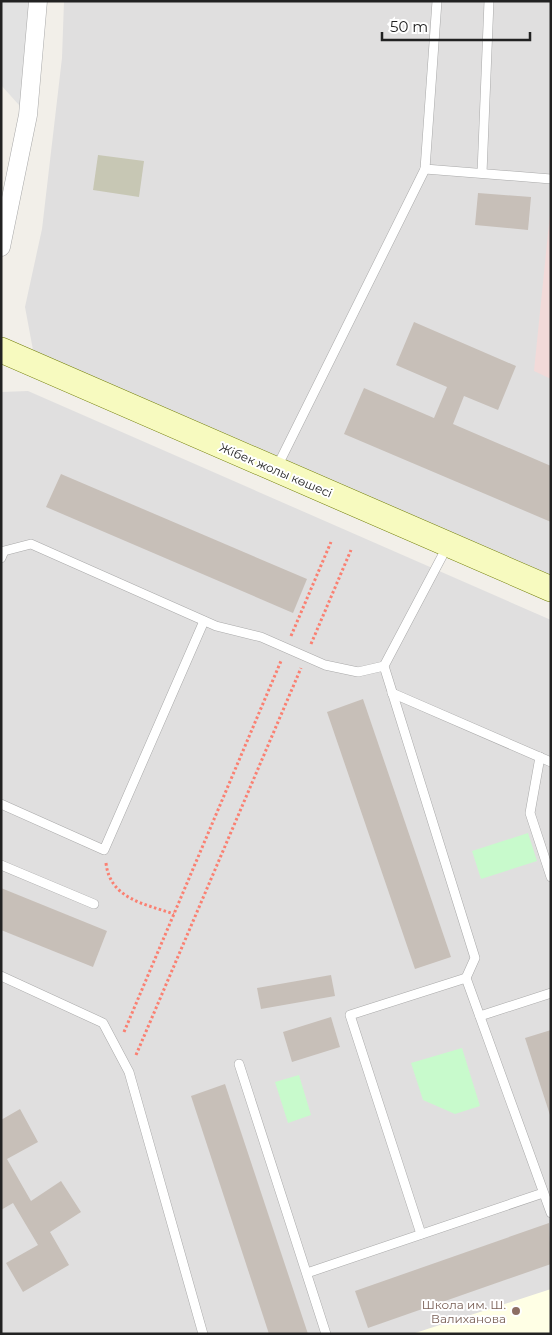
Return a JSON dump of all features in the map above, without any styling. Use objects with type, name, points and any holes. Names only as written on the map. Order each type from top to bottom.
[{"type":"main road","name":"Жібек жолы көшесі","points":[[1,350],[551,589]]},
{"type":"street","points":[[1,247],[28,116],[38,1]]},
{"type":"lane","points":[[276,470],[425,169],[437,1]]},
{"type":"lane","points":[[482,173],[489,1]]},
{"type":"lane","points":[[425,169],[551,179]]},
{"type":"lane","points":[[1,558],[4,551],[31,544],[204,621],[261,637],[325,665],[358,672],[384,666]]},
{"type":"lane","points":[[448,544],[384,666],[474,958],[466,978],[551,1213]]},
{"type":"lane","points":[[1,804],[104,850],[204,621]]},
{"type":"lane","points":[[392,693],[551,762]]},
{"type":"lane","points":[[540,757],[530,813],[551,877]]},
{"type":"lane","points":[[1,865],[94,904]]},
{"type":"lane","points":[[1,976],[104,1023],[129,1072],[203,1334]]},
{"type":"lane","points":[[421,1234],[350,1015],[466,978]]},
{"type":"lane","points":[[480,1016],[551,993]]},
{"type":"lane","points":[[239,1064],[326,1334]]},
{"type":"lane","points":[[306,1273],[543,1193]]},
{"type":"path","points":[[117,1047],[332,542]]},
{"type":"path","points":[[129,1072],[351,550]]},
{"type":"path","points":[[104,850],[106,870],[116,890],[138,902],[174,914]]},
{"type":"shaded area","points":[[1,1],[38,1],[28,115],[1,85]]},
{"type":"shaded area","points":[[64,1],[551,1],[551,577],[134,401],[33,350],[25,307],[42,229],[62,58]]},
{"type":"shaded area","points":[[98,155],[144,161],[139,197],[93,190]]},
{"type":"shaded area","points":[[551,204],[551,379],[534,371]]},
{"type":"shaded area","points":[[28,391],[551,620],[551,1334],[1,1334],[1,392]]},
{"type":"shaded area","name":"Школа им. Ш. Валиханова","points":[[551,1289],[551,1334],[412,1334]]},
{"type":"green space","points":[[528,833],[537,861],[481,879],[472,851]]},
{"type":"green space","points":[[462,1048],[480,1106],[455,1114],[423,1100],[411,1063]]},
{"type":"green space","points":[[299,1075],[311,1115],[288,1123],[275,1082]]},
{"type":"building","points":[[478,193],[531,197],[528,230],[475,225]]},
{"type":"building","points":[[414,322],[516,366],[498,410],[464,396],[453,424],[551,466],[551,522],[344,434],[364,388],[434,418],[447,387],[396,365]]},
{"type":"building","points":[[61,474],[307,579],[293,613],[46,507]]},
{"type":"building","points":[[363,699],[451,957],[415,969],[327,712]]},
{"type":"building","points":[[1,888],[107,931],[93,967],[1,930]]},
{"type":"building","points":[[331,975],[335,996],[261,1009],[257,988]]},
{"type":"building","points":[[331,1017],[340,1047],[292,1062],[283,1032]]},
{"type":"building","points":[[551,1030],[551,1115],[550,1115],[525,1038]]},
{"type":"building","points":[[225,1084],[308,1334],[269,1334],[191,1096]]},
{"type":"building","points":[[20,1109],[38,1142],[7,1159],[31,1201],[61,1181],[81,1212],[50,1232],[69,1265],[23,1292],[6,1263],[38,1245],[13,1203],[1,1210],[1,1120]]},
{"type":"building","points":[[549,1223],[551,1264],[368,1328],[355,1291]]},
{"type":"place","name":"Школа им. Ш. Валиханова","points":[[516,1311]]}]
